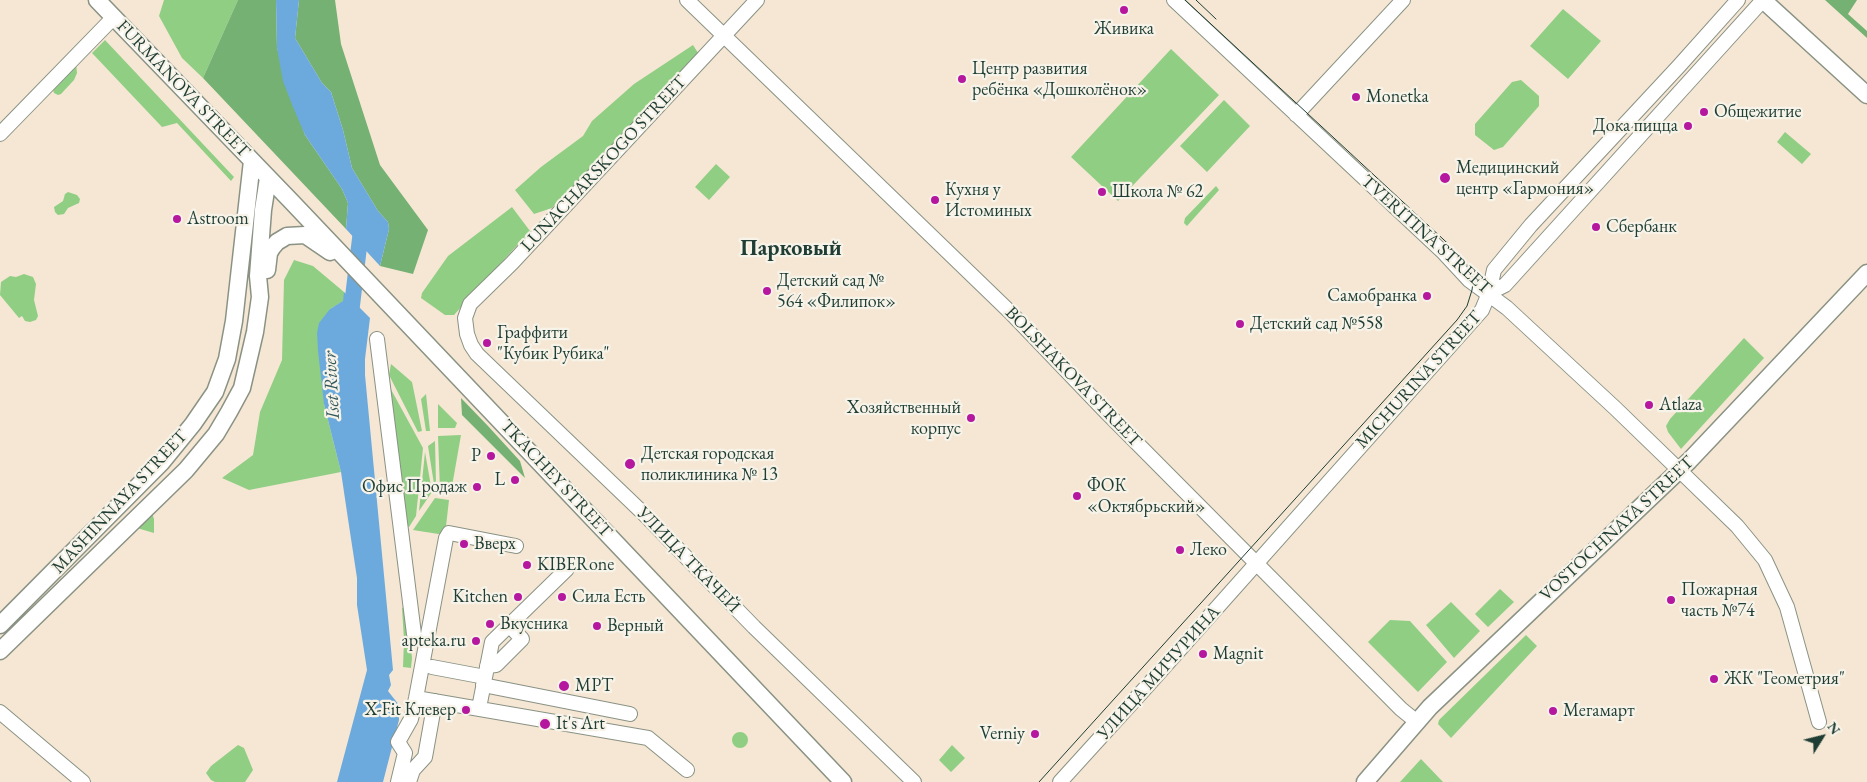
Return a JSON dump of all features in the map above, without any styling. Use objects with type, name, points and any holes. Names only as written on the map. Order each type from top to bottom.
[{"type":"main road","name":"FURMANOVA STREET","points":[[97,0],[268,178]]},
{"type":"main road","points":[[1763,0],[1867,95]]},
{"type":"main road","name":"MASHINNAYA STREET","points":[[0,625],[162,462],[216,392],[227,360],[234,320],[252,161]]},
{"type":"main road","points":[[268,178],[316,236]]},
{"type":"main road","points":[[260,297],[258,276],[263,210],[268,178]]},
{"type":"main road","points":[[260,297],[266,287],[269,253],[277,242],[287,236],[316,236]]},
{"type":"main road","name":"TKACHEY STREET","points":[[316,236],[351,265],[399,314],[843,782]]},
{"type":"main road","name":"VOSTOCHNAYA STREET","points":[[1365,782],[1430,707],[1680,470],[1867,274]]},
{"type":"main road","name":"MASHINNAYA STREET","points":[[0,651],[186,470],[216,434],[242,388],[250,360],[260,297]]},
{"type":"street","name":"BOLSHAKOVA STREET","points":[[687,0],[1020,321],[1104,410],[1401,710],[1417,722]]},
{"type":"street","name":"LUNACHARSKOGO STREET","points":[[467,334],[465,318],[470,304],[512,263],[757,0]]},
{"type":"street","name":"TVERITINA STREET","points":[[1174,0],[1444,252],[1469,280],[1489,293],[1615,408],[1736,526],[1765,560],[1787,607],[1819,722]]},
{"type":"street","points":[[1296,115],[1403,0]]},
{"type":"street","points":[[1489,293],[1492,274],[1531,225],[1738,0]]},
{"type":"street","name":"MICHURINA STREET","points":[[1257,563],[1482,310],[1489,293],[1505,285],[1763,0]]},
{"type":"street","points":[[0,134],[114,17]]},
{"type":"street","name":"УЛИЦА ТКАЧЕЙ","points":[[467,334],[477,354],[644,514],[754,627],[914,782]]},
{"type":"street","points":[[377,339],[414,634]]},
{"type":"street","points":[[411,776],[425,757],[426,699],[446,538],[449,533],[516,546]]},
{"type":"street","name":"УЛИЦА МИЧУРИНА","points":[[1060,782],[1257,563]]},
{"type":"street","points":[[479,708],[492,642],[567,569]]},
{"type":"street","points":[[485,676],[522,639],[509,625]]},
{"type":"street","points":[[432,666],[485,676],[630,714]]},
{"type":"street","points":[[426,699],[648,738],[686,770]]},
{"type":"street","points":[[398,782],[405,754],[398,742],[411,719],[426,699]]},
{"type":"street","points":[[0,712],[83,782]]},
{"type":"green space","points":[[164,0],[238,0],[203,78],[182,58],[159,16]]},
{"type":"green space","points":[[238,0],[276,0],[277,48],[305,135],[342,189],[348,203],[346,229],[203,78]]},
{"type":"green space","points":[[299,0],[335,0],[341,44],[380,165],[428,230],[413,274],[380,266],[389,229],[388,222],[378,211],[352,168],[331,92],[322,83],[295,38]]},
{"type":"green space","points":[[1825,0],[1857,0],[1848,14],[1867,31],[1867,38]]},
{"type":"green space","points":[[1563,9],[1601,41],[1568,79],[1530,46]]},
{"type":"green space","points":[[105,40],[234,177],[231,181],[177,123],[162,127],[92,53]]},
{"type":"green space","points":[[693,45],[700,56],[552,208],[534,214],[515,190],[541,167],[583,136],[592,121],[634,84]]},
{"type":"green space","points":[[1171,49],[1219,95],[1118,201],[1071,157]]},
{"type":"green space","points":[[76,63],[77,73],[74,80],[61,94],[54,93],[53,90]]},
{"type":"green space","points":[[1521,80],[1539,96],[1539,106],[1503,147],[1494,150],[1475,135],[1475,124],[1512,82]]},
{"type":"green space","points":[[1224,100],[1250,126],[1207,172],[1180,146]]},
{"type":"green space","points":[[1785,132],[1811,154],[1802,164],[1777,142]]},
{"type":"green space","points":[[716,164],[730,177],[709,200],[695,187]]},
{"type":"green space","points":[[1216,186],[1219,190],[1187,226],[1184,223],[1185,218]]},
{"type":"green space","points":[[68,192],[77,195],[80,199],[79,203],[68,208],[64,214],[58,215],[54,207],[63,201],[65,194]]},
{"type":"green space","points":[[512,207],[530,231],[454,315],[445,315],[421,298],[422,293],[448,256]]},
{"type":"green space","points":[[294,260],[313,266],[344,292],[344,301],[330,309],[324,404],[341,472],[249,490],[222,478],[253,455],[260,412],[282,360],[284,280]]},
{"type":"green space","points":[[24,274],[33,277],[36,284],[34,300],[38,316],[36,320],[30,322],[25,321],[22,316],[19,318],[0,295],[1,282],[10,276],[16,277]]},
{"type":"green space","points":[[1744,338],[1764,358],[1681,449],[1668,432],[1666,426],[1670,419]]},
{"type":"green space","points":[[391,364],[412,382],[422,431],[418,432],[389,375]]},
{"type":"green space","points":[[388,384],[423,448],[416,516],[409,527],[405,525]]},
{"type":"green space","points":[[426,394],[430,431],[426,431],[421,399]]},
{"type":"green space","points":[[461,398],[520,461],[525,478],[462,415]]},
{"type":"green space","points":[[438,404],[457,423],[455,428],[438,428]]},
{"type":"green space","points":[[461,435],[451,492],[440,490],[438,436]]},
{"type":"green space","points":[[435,441],[436,484],[434,484],[428,446]]},
{"type":"green space","points":[[425,452],[432,492],[419,511]]},
{"type":"green space","points":[[435,498],[449,500],[445,535],[413,530]]},
{"type":"green space","points":[[152,513],[154,533],[137,528]]},
{"type":"green space","points":[[1500,589],[1514,602],[1488,627],[1475,614]]},
{"type":"green space","points":[[1451,602],[1480,631],[1454,658],[1426,625]]},
{"type":"green space","points":[[406,607],[412,658],[411,668],[403,667],[402,608]]},
{"type":"green space","points":[[1390,620],[1410,621],[1447,662],[1418,692],[1368,642]]},
{"type":"green space","points":[[1526,635],[1537,646],[1451,738],[1438,724],[1439,720]]},
{"type":"green space","points":[[740,732],[746,734],[748,740],[746,746],[740,748],[734,746],[732,740],[734,734]]},
{"type":"green space","points":[[238,745],[244,748],[253,770],[245,782],[215,782],[211,780],[206,773],[211,766]]},
{"type":"green space","points":[[952,745],[965,758],[951,772],[939,760]]},
{"type":"green space","points":[[1421,759],[1443,782],[1400,782]]},
{"type":"water","points":[[276,0],[299,0],[295,38],[322,83],[331,92],[352,168],[378,211],[388,222],[389,229],[380,266],[346,229],[348,203],[342,189],[305,135],[293,107],[283,81],[277,48]]},
{"type":"water","points":[[344,292],[370,318],[365,375],[393,670],[389,675],[391,685],[388,691],[399,705],[399,720],[383,782],[337,782],[367,670],[357,605],[357,578],[341,472],[324,404],[318,351],[317,333],[319,323],[330,309],[343,301]]},
{"type":"waterway","name":"Iset River","points":[[350,322],[362,222]]},
{"type":"tram line","points":[[1039,782],[1457,320],[1467,306],[1472,290],[1471,273],[1457,252],[1185,0]]},
{"type":"tram line","points":[[1196,0],[1216,19]]},
{"type":"place","name":"Живика","points":[[1124,10]]},
{"type":"place","name":"Центр развития ребёнка «Дошколёнок»","points":[[962,79]]},
{"type":"place","name":"Monetka","points":[[1356,97]]},
{"type":"place","name":"Общежитие","points":[[1704,112]]},
{"type":"place","name":"Дока пицца","points":[[1688,126]]},
{"type":"place","name":"Медицинский центр «Гармония»","points":[[1445,178]]},
{"type":"place","name":"Школа № 62","points":[[1102,192]]},
{"type":"place","name":"Кухня у Истоминых","points":[[935,200]]},
{"type":"place","name":"Astroom","points":[[177,219]]},
{"type":"place","name":"Сбербанк","points":[[1596,227]]},
{"type":"place","name":"Детский сад № 564 «Филипок»","points":[[767,291]]},
{"type":"place","name":"Самобранка","points":[[1427,296]]},
{"type":"place","name":"Детский сад №558","points":[[1240,324]]},
{"type":"place","name":"Граффити \"Кубик Рубика\"","points":[[487,343]]},
{"type":"place","name":"Atlaza","points":[[1649,405]]},
{"type":"place","name":"Хозяйственный корпус","points":[[971,418]]},
{"type":"place","name":"P","points":[[491,456]]},
{"type":"place","name":"Детская городская поликлиника № 13","points":[[630,464]]},
{"type":"place","name":"L","points":[[515,480]]},
{"type":"place","name":"Офис Продаж","points":[[477,487]]},
{"type":"place","name":"ФОК «Октябрьский»","points":[[1077,496]]},
{"type":"place","name":"Вверх","points":[[464,544]]},
{"type":"place","name":"Леко","points":[[1180,550]]},
{"type":"place","name":"KIBERone","points":[[527,565]]},
{"type":"place","name":"Kitchen","points":[[518,597]]},
{"type":"place","name":"Сила Есть","points":[[562,597]]},
{"type":"place","name":"Пожарная часть №74","points":[[1671,600]]},
{"type":"place","name":"Вкусника","points":[[490,624]]},
{"type":"place","name":"Верный","points":[[597,626]]},
{"type":"place","name":"apteka.ru","points":[[476,641]]},
{"type":"place","name":"Magnit","points":[[1203,654]]},
{"type":"place","name":"ЖК \"Геометрия\"","points":[[1714,679]]},
{"type":"place","name":"МРТ","points":[[564,686]]},
{"type":"place","name":"X-Fit Клевер","points":[[466,710]]},
{"type":"place","name":"Мегамарт","points":[[1553,711]]},
{"type":"place","name":"It's Art","points":[[545,724]]},
{"type":"place","name":"Verniy","points":[[1035,734]]},
{"type":"district","name":"Парковый","points":[[791,249]]}]
